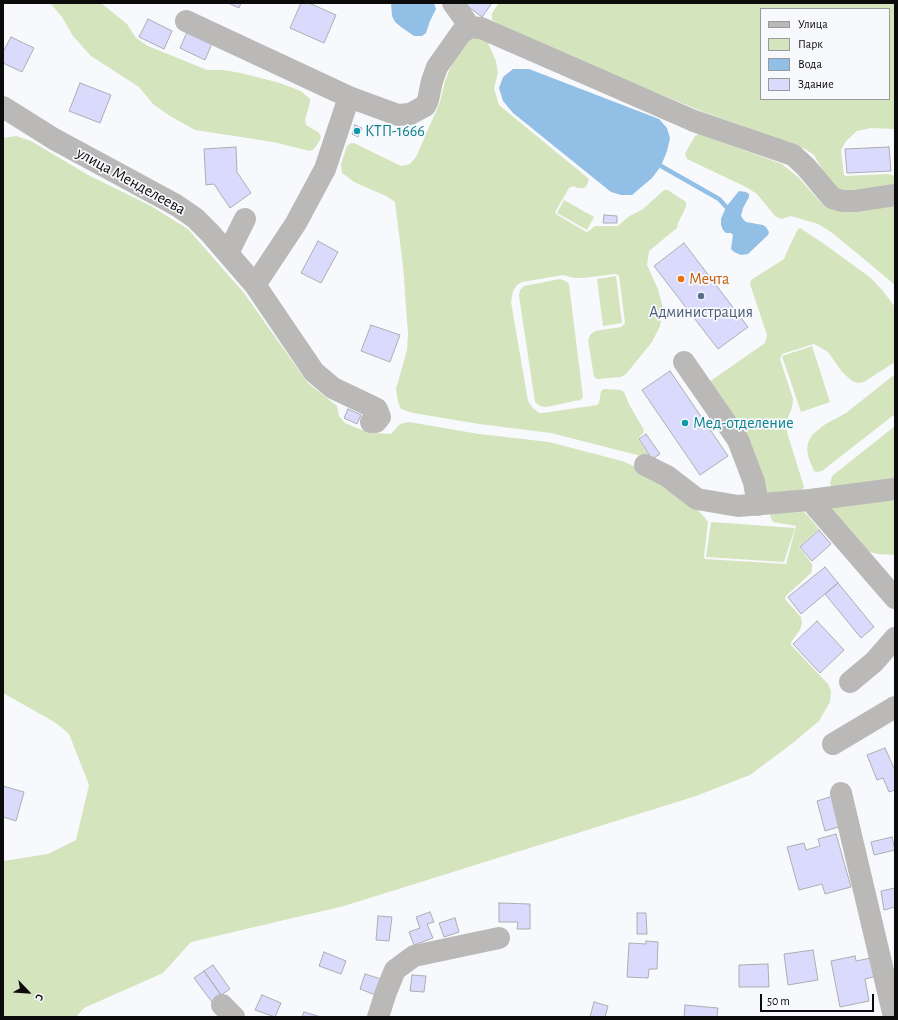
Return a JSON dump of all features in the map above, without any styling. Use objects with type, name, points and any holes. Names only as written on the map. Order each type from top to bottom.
[{"type":"street","points":[[453,3],[470,27]]},
{"type":"street","points":[[186,21],[349,97],[398,115],[410,114],[425,106],[437,67],[461,32],[470,27],[488,30],[694,121],[793,155],[806,167],[832,198],[842,201],[855,201],[895,195]]},
{"type":"street","points":[[255,285],[296,223],[325,169],[349,97]]},
{"type":"street","name":"улица Менделеева","points":[[3,107],[54,139],[176,204],[195,218],[228,252],[255,285],[314,372],[333,388],[377,409],[380,417],[376,422],[371,422]]},
{"type":"street","points":[[228,252],[245,219]]},
{"type":"street","points":[[684,362],[738,440],[754,482],[758,504]]},
{"type":"street","points":[[645,465],[667,476],[698,500],[738,506],[810,500],[895,489]]},
{"type":"street","points":[[810,500],[895,598]]},
{"type":"street","points":[[850,682],[878,658],[895,638]]},
{"type":"street","points":[[833,744],[895,707]]},
{"type":"street","points":[[841,793],[894,1017]]},
{"type":"street","points":[[378,1017],[386,992],[396,970],[414,956],[499,938]]},
{"type":"green space","points":[[50,3],[101,3],[127,24],[136,38],[148,46],[207,70],[223,70],[241,73],[280,83],[301,91],[310,99],[305,120],[306,125],[318,132],[321,136],[320,140],[314,149],[310,151],[273,142],[195,130],[170,116],[153,104],[139,87],[91,56],[73,36],[62,17]]},
{"type":"green space","points":[[499,3],[895,3],[895,129],[871,128],[857,131],[846,141],[841,150],[844,175],[888,174],[895,176],[895,190],[843,194],[832,186],[814,155],[805,149],[701,111],[597,68],[500,25],[492,20],[492,13]]},
{"type":"green space","points":[[478,34],[484,34],[496,61],[498,73],[494,88],[499,105],[589,179],[584,188],[573,186],[569,188],[555,212],[556,214],[586,232],[595,226],[618,226],[628,217],[643,209],[664,190],[668,190],[686,202],[686,207],[677,228],[649,251],[647,265],[658,289],[663,308],[660,326],[652,342],[626,374],[621,377],[597,379],[594,377],[588,340],[590,335],[595,331],[621,327],[625,323],[619,276],[616,274],[574,278],[563,275],[522,282],[517,285],[513,291],[511,302],[528,401],[533,408],[539,413],[543,413],[597,405],[599,403],[601,391],[604,389],[621,390],[624,392],[644,430],[638,439],[648,454],[645,457],[551,433],[479,424],[413,413],[401,409],[398,402],[396,389],[407,350],[408,334],[403,266],[395,202],[386,196],[354,182],[342,173],[341,164],[347,146],[354,143],[401,166],[410,164],[416,157],[440,102],[445,81],[452,64],[467,41]]},
{"type":"green space","points":[[699,134],[782,164],[798,177],[824,206],[831,209],[895,206],[895,285],[831,232],[818,224],[791,216],[781,219],[775,216],[757,194],[746,187],[687,159],[685,154],[695,136]]},
{"type":"green space","points":[[16,136],[31,141],[88,175],[151,206],[188,229],[244,293],[307,382],[337,406],[339,416],[345,423],[359,429],[376,433],[391,434],[400,424],[409,422],[479,434],[549,442],[622,461],[645,471],[687,499],[705,518],[708,522],[705,559],[786,564],[796,526],[773,522],[770,516],[771,513],[804,512],[819,529],[799,547],[812,564],[812,569],[811,573],[786,596],[785,599],[801,617],[802,623],[800,630],[791,642],[791,645],[828,684],[831,691],[830,702],[819,721],[750,775],[696,796],[344,906],[191,942],[163,973],[84,1008],[76,1017],[3,1017],[3,861],[48,854],[76,840],[89,785],[69,734],[56,723],[3,693],[3,138]]},
{"type":"green space","points":[[564,200],[594,217],[587,230],[557,213]]},
{"type":"green space","points":[[800,228],[871,278],[895,307],[895,362],[864,382],[858,383],[852,381],[842,372],[828,352],[814,344],[782,354],[780,359],[793,399],[792,408],[786,422],[787,432],[804,487],[802,490],[772,494],[765,491],[709,382],[765,343],[767,335],[750,284],[751,280],[784,259],[798,229]]},
{"type":"green space","points":[[616,276],[622,323],[603,326],[597,279]]},
{"type":"green space","points":[[560,279],[569,284],[583,397],[580,400],[546,407],[540,406],[535,402],[519,296],[520,290],[524,286]]},
{"type":"green space","points":[[812,346],[830,402],[801,412],[782,356]]},
{"type":"green space","points":[[895,374],[895,414],[822,471],[814,471],[807,450],[808,443],[812,435],[824,425],[846,413]]},
{"type":"green space","points":[[895,426],[895,481],[832,488],[830,483],[832,476]]},
{"type":"green space","points":[[895,497],[895,555],[864,551],[831,513],[830,506]]},
{"type":"green space","points":[[711,522],[795,528],[784,562],[706,557]]},
{"type":"water","points":[[391,3],[434,3],[436,9],[426,33],[422,36],[414,36],[395,22],[392,16]]},
{"type":"water","points":[[513,69],[529,69],[659,119],[667,128],[670,138],[661,166],[652,178],[632,195],[621,195],[611,192],[513,113],[503,101],[499,88],[503,77]]},
{"type":"water","points":[[739,191],[749,194],[741,216],[743,219],[746,222],[763,225],[769,232],[768,235],[748,254],[741,255],[731,249],[733,235],[731,233],[726,233],[721,225],[721,219],[726,207]]},
{"type":"building","points":[[228,3],[241,3],[239,8]]},
{"type":"building","points":[[301,3],[309,3],[336,15],[324,43],[290,28]]},
{"type":"building","points":[[468,3],[492,3],[482,17],[466,5]]},
{"type":"building","points":[[148,19],[172,31],[164,49],[139,37]]},
{"type":"building","points":[[188,30],[213,41],[205,60],[180,48]]},
{"type":"building","points":[[11,37],[34,48],[22,72],[3,63],[3,52]]},
{"type":"building","points":[[80,83],[111,95],[100,123],[69,111]]},
{"type":"building","name":"КТП-1666","points":[[355,125],[362,128],[358,137],[352,134]]},
{"type":"building","points":[[236,147],[237,172],[251,193],[230,208],[214,184],[206,185],[204,149]]},
{"type":"building","points":[[889,147],[891,171],[847,173],[845,149]]},
{"type":"building","points":[[604,215],[617,216],[617,223],[603,223]]},
{"type":"building","points":[[318,241],[338,252],[321,283],[301,273]]},
{"type":"building","name":"Администрация","points":[[684,243],[748,327],[718,349],[654,266]]},
{"type":"building","points":[[371,325],[400,335],[390,362],[361,351]]},
{"type":"building","name":"Мед-отделение","points":[[670,371],[728,456],[700,475],[642,390]]},
{"type":"building","points":[[348,409],[361,415],[357,424],[344,418]]},
{"type":"building","points":[[646,434],[660,454],[652,459],[639,439]]},
{"type":"building","points":[[819,530],[831,544],[812,561],[800,547]]},
{"type":"building","points":[[825,567],[838,583],[801,614],[788,597]]},
{"type":"building","points":[[838,583],[874,627],[861,638],[825,594]]},
{"type":"building","points":[[817,621],[844,650],[820,673],[793,644]]},
{"type":"building","points":[[885,748],[895,770],[895,790],[889,792],[883,778],[877,780],[867,755]]},
{"type":"building","points":[[3,786],[24,792],[16,821],[3,817]]},
{"type":"building","points":[[833,796],[842,826],[825,831],[817,801]]},
{"type":"building","points":[[836,834],[851,887],[825,894],[822,884],[799,890],[787,847],[804,843],[806,850],[820,846],[818,839]]},
{"type":"building","points":[[892,837],[895,850],[874,855],[871,842]]},
{"type":"building","points":[[895,888],[895,907],[884,910],[881,891]]},
{"type":"building","points":[[499,903],[530,904],[530,929],[517,929],[518,922],[499,922]]},
{"type":"building","points":[[430,912],[434,922],[427,924],[433,938],[414,945],[409,932],[420,928],[416,917]]},
{"type":"building","points":[[637,913],[646,913],[647,934],[637,934]]},
{"type":"building","points":[[378,916],[392,917],[389,941],[376,940]]},
{"type":"building","points":[[455,918],[459,932],[444,937],[439,923]]},
{"type":"building","points":[[646,941],[658,942],[657,969],[649,969],[648,978],[627,977],[629,943],[646,944]]},
{"type":"building","points":[[813,950],[818,980],[788,985],[784,954]]},
{"type":"building","points":[[324,952],[346,961],[341,974],[319,966]]},
{"type":"building","points":[[855,956],[856,961],[871,958],[874,977],[865,979],[869,1001],[840,1007],[831,961]]},
{"type":"building","points":[[768,964],[769,987],[739,987],[739,965]]},
{"type":"building","points":[[213,965],[230,989],[221,995],[204,971]]},
{"type":"building","points":[[204,971],[221,995],[212,1002],[194,978]]},
{"type":"building","points":[[365,974],[384,980],[378,996],[360,989]]},
{"type":"building","points":[[412,975],[426,976],[424,992],[410,991]]},
{"type":"building","points":[[262,995],[281,1003],[275,1017],[255,1010]]},
{"type":"building","points":[[594,1002],[608,1006],[605,1017],[590,1017]]},
{"type":"building","points":[[685,1005],[718,1008],[717,1017],[684,1017]]},
{"type":"building","points":[[304,1012],[321,1017],[302,1017]]},
{"type":"waterway","points":[[661,166],[719,199],[730,211]]},
{"type":"place","name":"КТП-1666","points":[[357,131]]},
{"type":"place","name":"Мечта","points":[[681,279]]},
{"type":"place","name":"Администрация","points":[[701,296]]},
{"type":"place","name":"Мед-отделение","points":[[685,423]]}]
